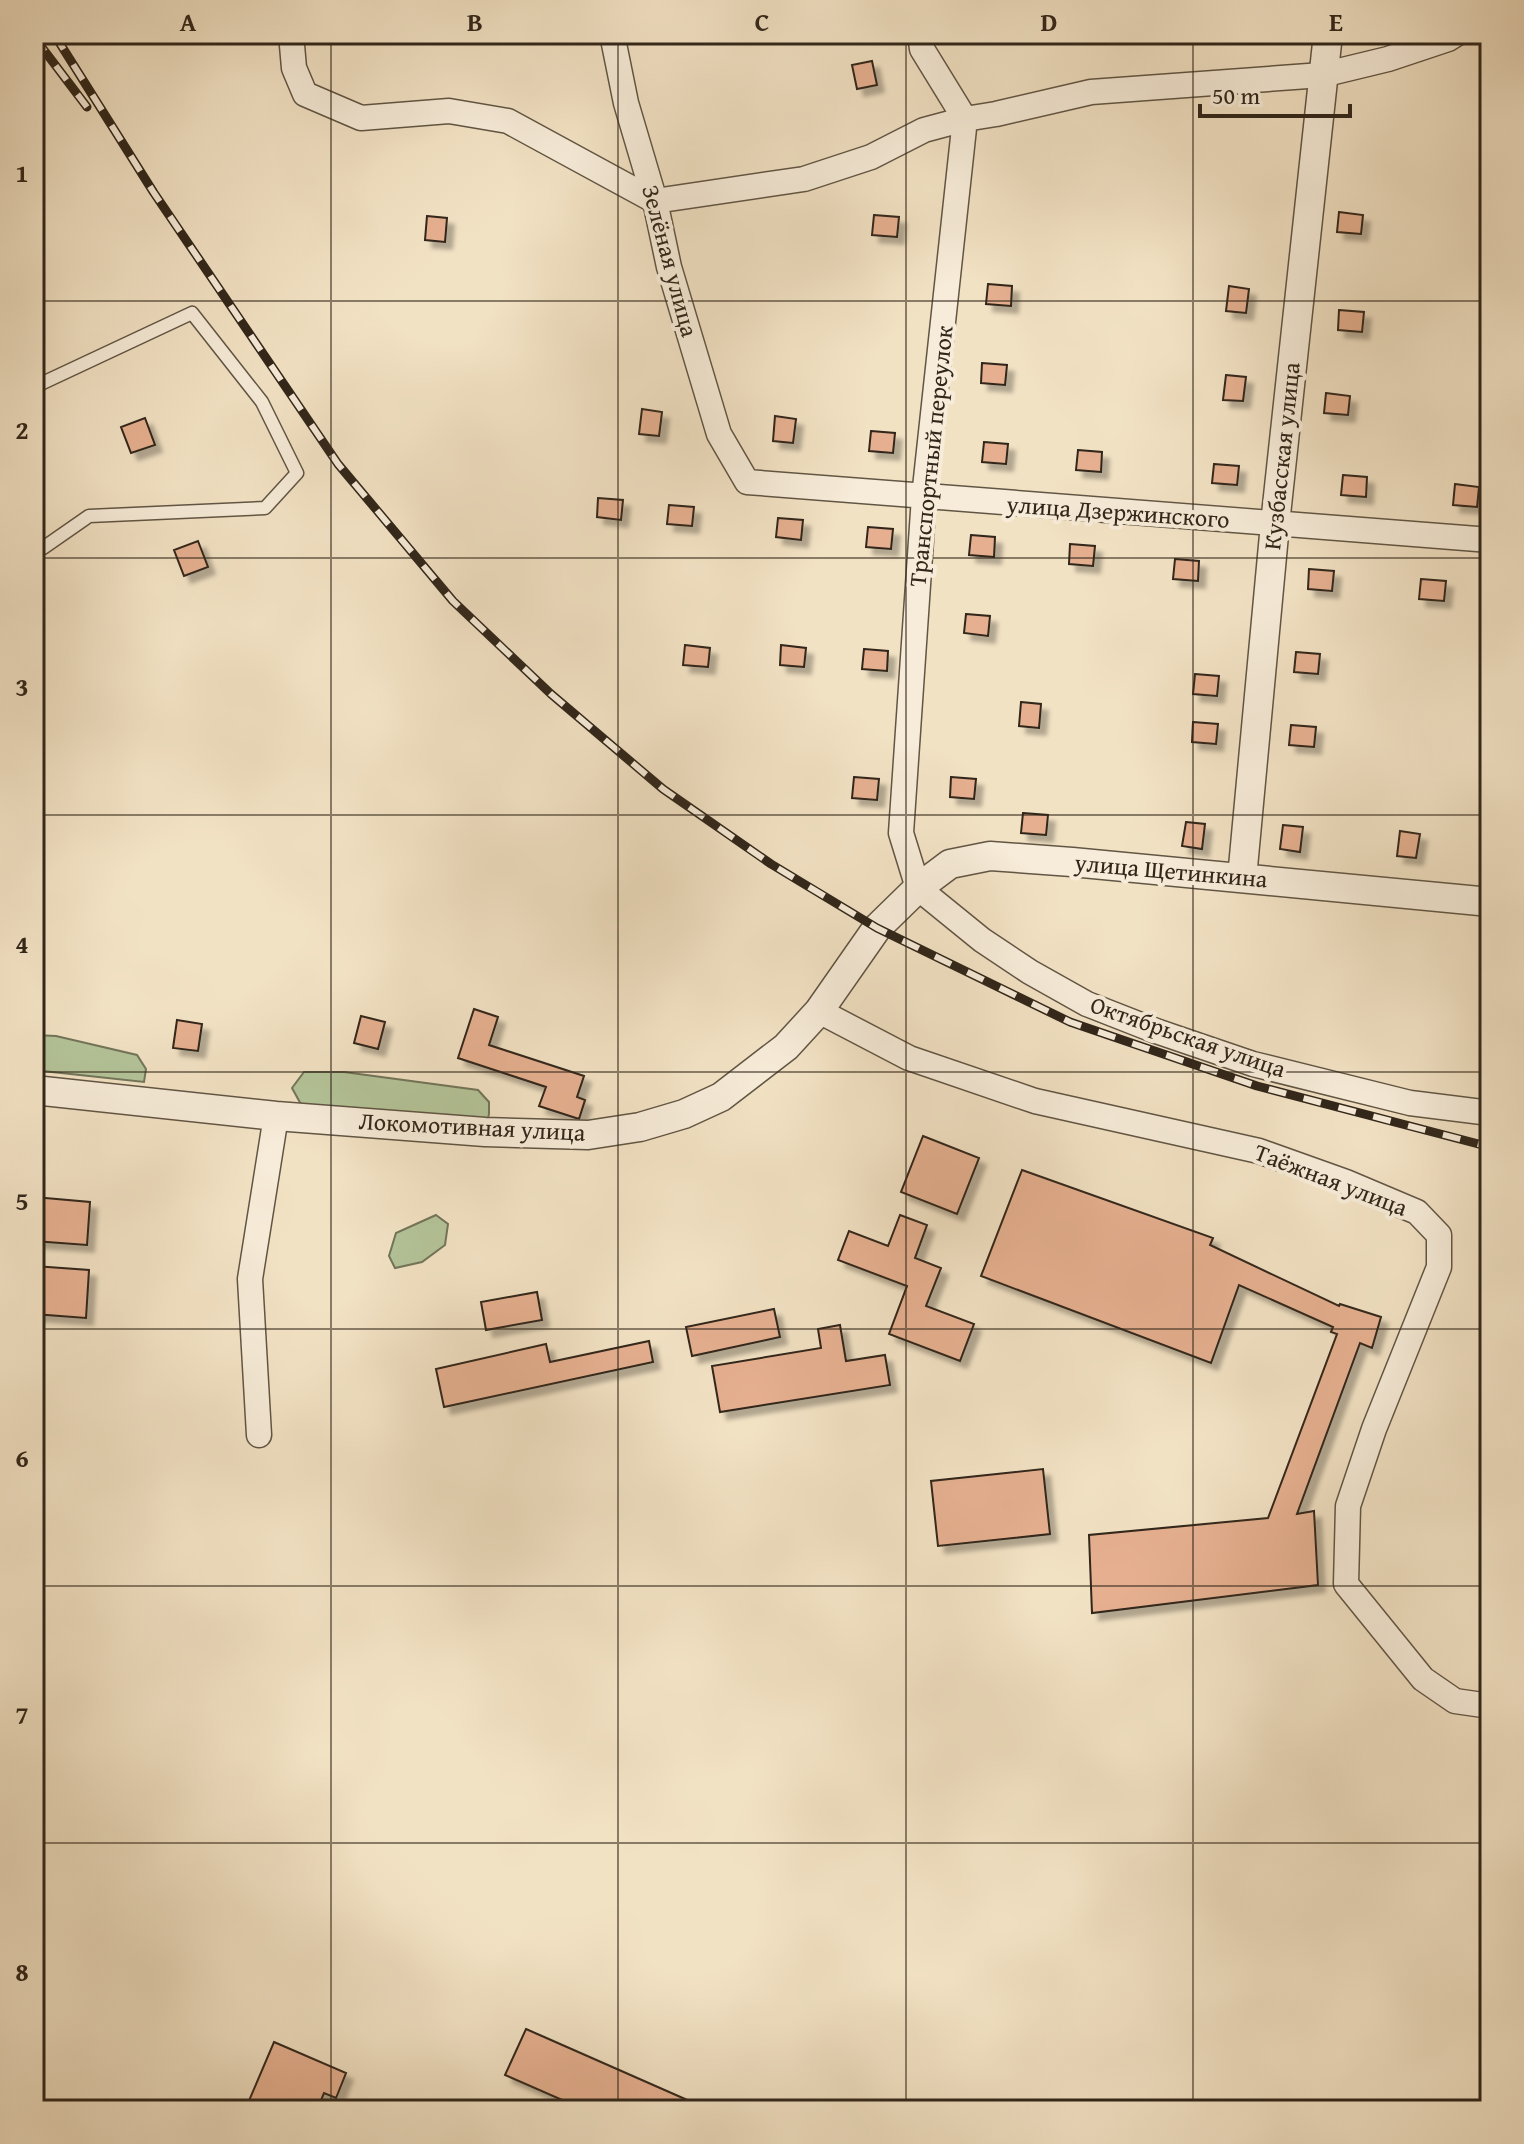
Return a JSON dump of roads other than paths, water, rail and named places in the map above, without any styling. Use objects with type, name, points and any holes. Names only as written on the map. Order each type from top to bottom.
[{"type":"street","points":[[291,34],[294,68],[305,94],[361,118],[449,111],[508,121],[655,201],[804,179],[871,157],[924,130],[1091,92],[1322,75],[1388,59],[1456,34]]},
{"type":"street","name":"Зелёная улица","points":[[612,34],[626,103],[655,201],[669,267],[719,434],[747,482]]},
{"type":"street","points":[[920,34],[922,49],[965,119]]},
{"type":"street","name":"Кузбасская улица","points":[[1242,878],[1275,524],[1328,34]]},
{"type":"street","name":"Транспортный переулок","points":[[918,888],[901,833],[924,497],[965,119]]},
{"type":"street","name":"улица Дзержинского","points":[[747,482],[1490,540]]},
{"type":"street","name":"улица Щетинкина","points":[[877,928],[918,888],[950,864],[990,856],[1490,902]]},
{"type":"street","name":"Октябрьская улица","points":[[918,888],[982,940],[1087,1004],[1253,1064],[1410,1103],[1490,1113]]},
{"type":"street","name":"Локомотивная улица","points":[[34,1090],[276,1116],[534,1134],[588,1135],[640,1127],[684,1114],[721,1097],[786,1047],[819,1011],[877,928]]},
{"type":"street","name":"Таёжная улица","points":[[819,1011],[909,1058],[1035,1101],[1259,1151],[1346,1182],[1417,1212],[1439,1235],[1439,1267],[1374,1429],[1348,1506],[1346,1584],[1423,1679],[1455,1701],[1490,1706]]},
{"type":"street","points":[[259,1435],[250,1279],[276,1116]]},
{"type":"lane","points":[[34,387],[192,313],[262,402],[297,473],[265,508],[89,516],[43,548],[34,548]]},
{"type":"railway","points":[[54,34],[154,193],[338,464],[453,601],[551,694],[663,789],[771,864],[877,928],[1070,1022],[1257,1086],[1490,1147]]},
{"type":"railway","points":[[34,37],[87,107]]}]
